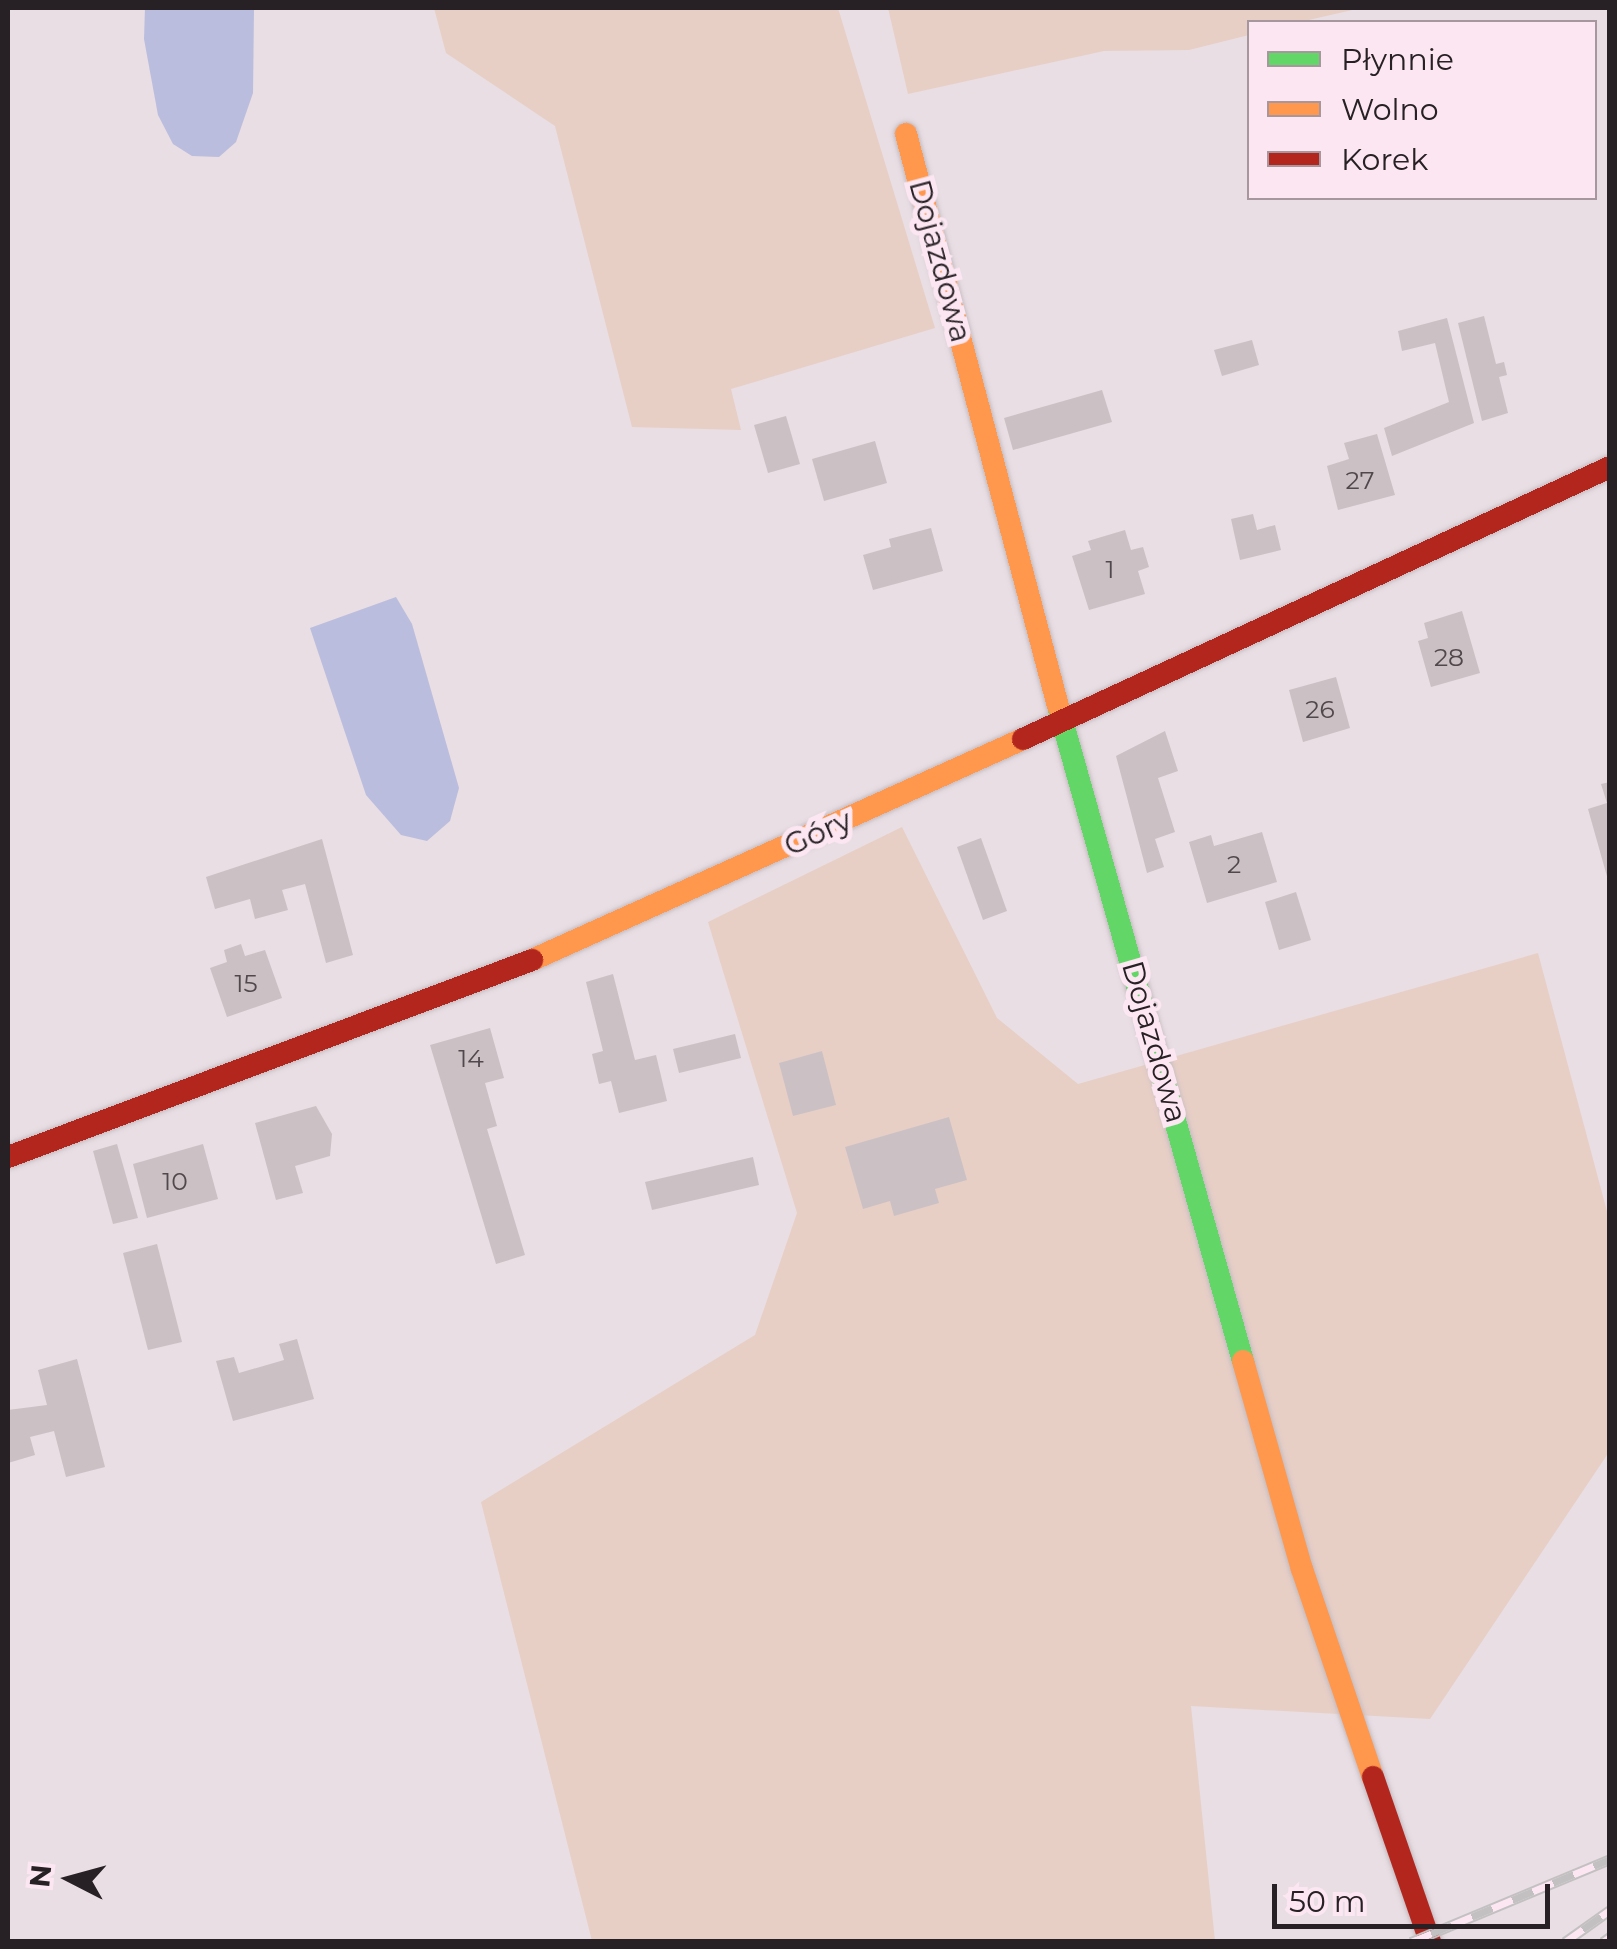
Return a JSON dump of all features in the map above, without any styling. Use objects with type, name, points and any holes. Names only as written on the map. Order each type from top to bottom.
[{"type":"street","name":"Dojazdowa","points":[[906,134],[1062,721],[1302,1570],[1430,1942]]},
{"type":"street","name":"Góry","points":[[8,1156],[543,956],[1610,467]]},
{"type":"shaded area","points":[[434,8],[838,8],[935,328],[731,389],[741,430],[632,427],[555,126],[446,53]]},
{"type":"shaded area","points":[[888,8],[1361,8],[1309,20],[1247,20],[1247,36],[1189,50],[1104,51],[908,94]]},
{"type":"shaded area","points":[[902,827],[997,1018],[1078,1084],[1538,953],[1609,1219],[1609,1452],[1430,1719],[1191,1706],[1215,1941],[592,1941],[481,1502],[755,1335],[797,1213],[708,922]]},
{"type":"water","points":[[145,8],[254,8],[253,93],[236,142],[219,157],[192,156],[173,144],[158,115],[144,39]]},
{"type":"water","points":[[396,597],[412,624],[459,788],[450,821],[427,841],[401,835],[366,795],[310,628]]},
{"type":"building","points":[[1484,316],[1496,364],[1504,362],[1507,375],[1499,377],[1508,413],[1482,421],[1458,323]]},
{"type":"building","points":[[1447,318],[1474,423],[1392,456],[1384,428],[1449,402],[1435,343],[1402,351],[1398,331]]},
{"type":"building","points":[[1252,340],[1259,365],[1222,376],[1214,350]]},
{"type":"building","points":[[1102,390],[1112,422],[1013,450],[1004,418]]},
{"type":"building","points":[[786,416],[800,464],[768,473],[754,425]]},
{"type":"building","points":[[1377,434],[1395,495],[1338,510],[1327,466],[1349,459],[1344,443]]},
{"type":"building","points":[[875,441],[887,483],[824,501],[812,459]]},
{"type":"building","points":[[1253,514],[1257,530],[1275,525],[1281,550],[1240,560],[1231,519]]},
{"type":"building","points":[[931,528],[943,571],[873,590],[863,555],[891,547],[889,539]]},
{"type":"building","points":[[1125,530],[1131,550],[1143,547],[1149,567],[1138,571],[1145,594],[1089,610],[1072,556],[1091,550],[1088,541]]},
{"type":"building","points":[[1462,611],[1480,673],[1431,687],[1418,641],[1428,638],[1424,623]]},
{"type":"building","points":[[1336,677],[1350,728],[1303,742],[1289,690]]},
{"type":"building","points":[[1165,731],[1178,771],[1158,778],[1175,832],[1155,839],[1164,867],[1147,873],[1116,756]]},
{"type":"building","points":[[1610,782],[1608,880],[1588,809],[1607,803],[1601,784]]},
{"type":"building","points":[[1262,832],[1277,882],[1207,903],[1189,842],[1211,835],[1214,846]]},
{"type":"building","points":[[981,838],[1007,911],[983,920],[957,847]]},
{"type":"building","points":[[322,839],[353,955],[326,963],[305,884],[282,890],[288,910],[255,919],[250,899],[215,909],[206,877]]},
{"type":"building","points":[[1296,892],[1311,940],[1279,950],[1265,902]]},
{"type":"building","points":[[241,944],[245,956],[265,950],[282,998],[227,1017],[210,968],[227,962],[224,950]]},
{"type":"building","points":[[613,974],[635,1060],[656,1055],[667,1101],[619,1113],[611,1081],[599,1084],[592,1054],[603,1051],[586,982]]},
{"type":"building","points":[[490,1028],[504,1078],[485,1083],[497,1126],[487,1129],[525,1255],[496,1264],[430,1045]]},
{"type":"building","points":[[735,1034],[741,1058],[679,1073],[673,1049]]},
{"type":"building","points":[[822,1051],[836,1105],[793,1116],[779,1063]]},
{"type":"building","points":[[316,1106],[332,1134],[330,1156],[295,1166],[303,1193],[276,1200],[255,1123]]},
{"type":"building","points":[[949,1117],[967,1180],[935,1189],[939,1203],[894,1216],[890,1201],[863,1209],[845,1147]]},
{"type":"building","points":[[117,1144],[138,1218],[113,1224],[93,1151]]},
{"type":"building","points":[[203,1144],[218,1199],[147,1218],[133,1164]]},
{"type":"building","points":[[753,1157],[759,1185],[652,1210],[645,1182]]},
{"type":"building","points":[[157,1244],[182,1342],[148,1350],[123,1253]]},
{"type":"building","points":[[297,1339],[314,1399],[233,1421],[216,1361],[234,1357],[239,1373],[284,1360],[279,1344]]},
{"type":"building","points":[[77,1359],[105,1467],[66,1477],[54,1431],[30,1437],[35,1455],[8,1463],[8,1410],[47,1405],[38,1370]]},
{"type":"railway","points":[[1411,1942],[1610,1859]]},
{"type":"railway","points":[[1565,1942],[1610,1910]]},
{"type":"railway","points":[[1603,1942],[1610,1937]]},
{"type":"traffic: fast","points":[[1058,706],[1243,1361]]},
{"type":"traffic: slow","points":[[906,134],[1058,706]]},
{"type":"traffic: slow","points":[[532,960],[1023,739]]},
{"type":"traffic: slow","points":[[1243,1361],[1302,1569],[1373,1777]]},
{"type":"traffic: jam","points":[[1023,739],[1610,467]]},
{"type":"traffic: jam","points":[[8,1157],[532,960]]},
{"type":"traffic: jam","points":[[1373,1777],[1430,1942]]}]
